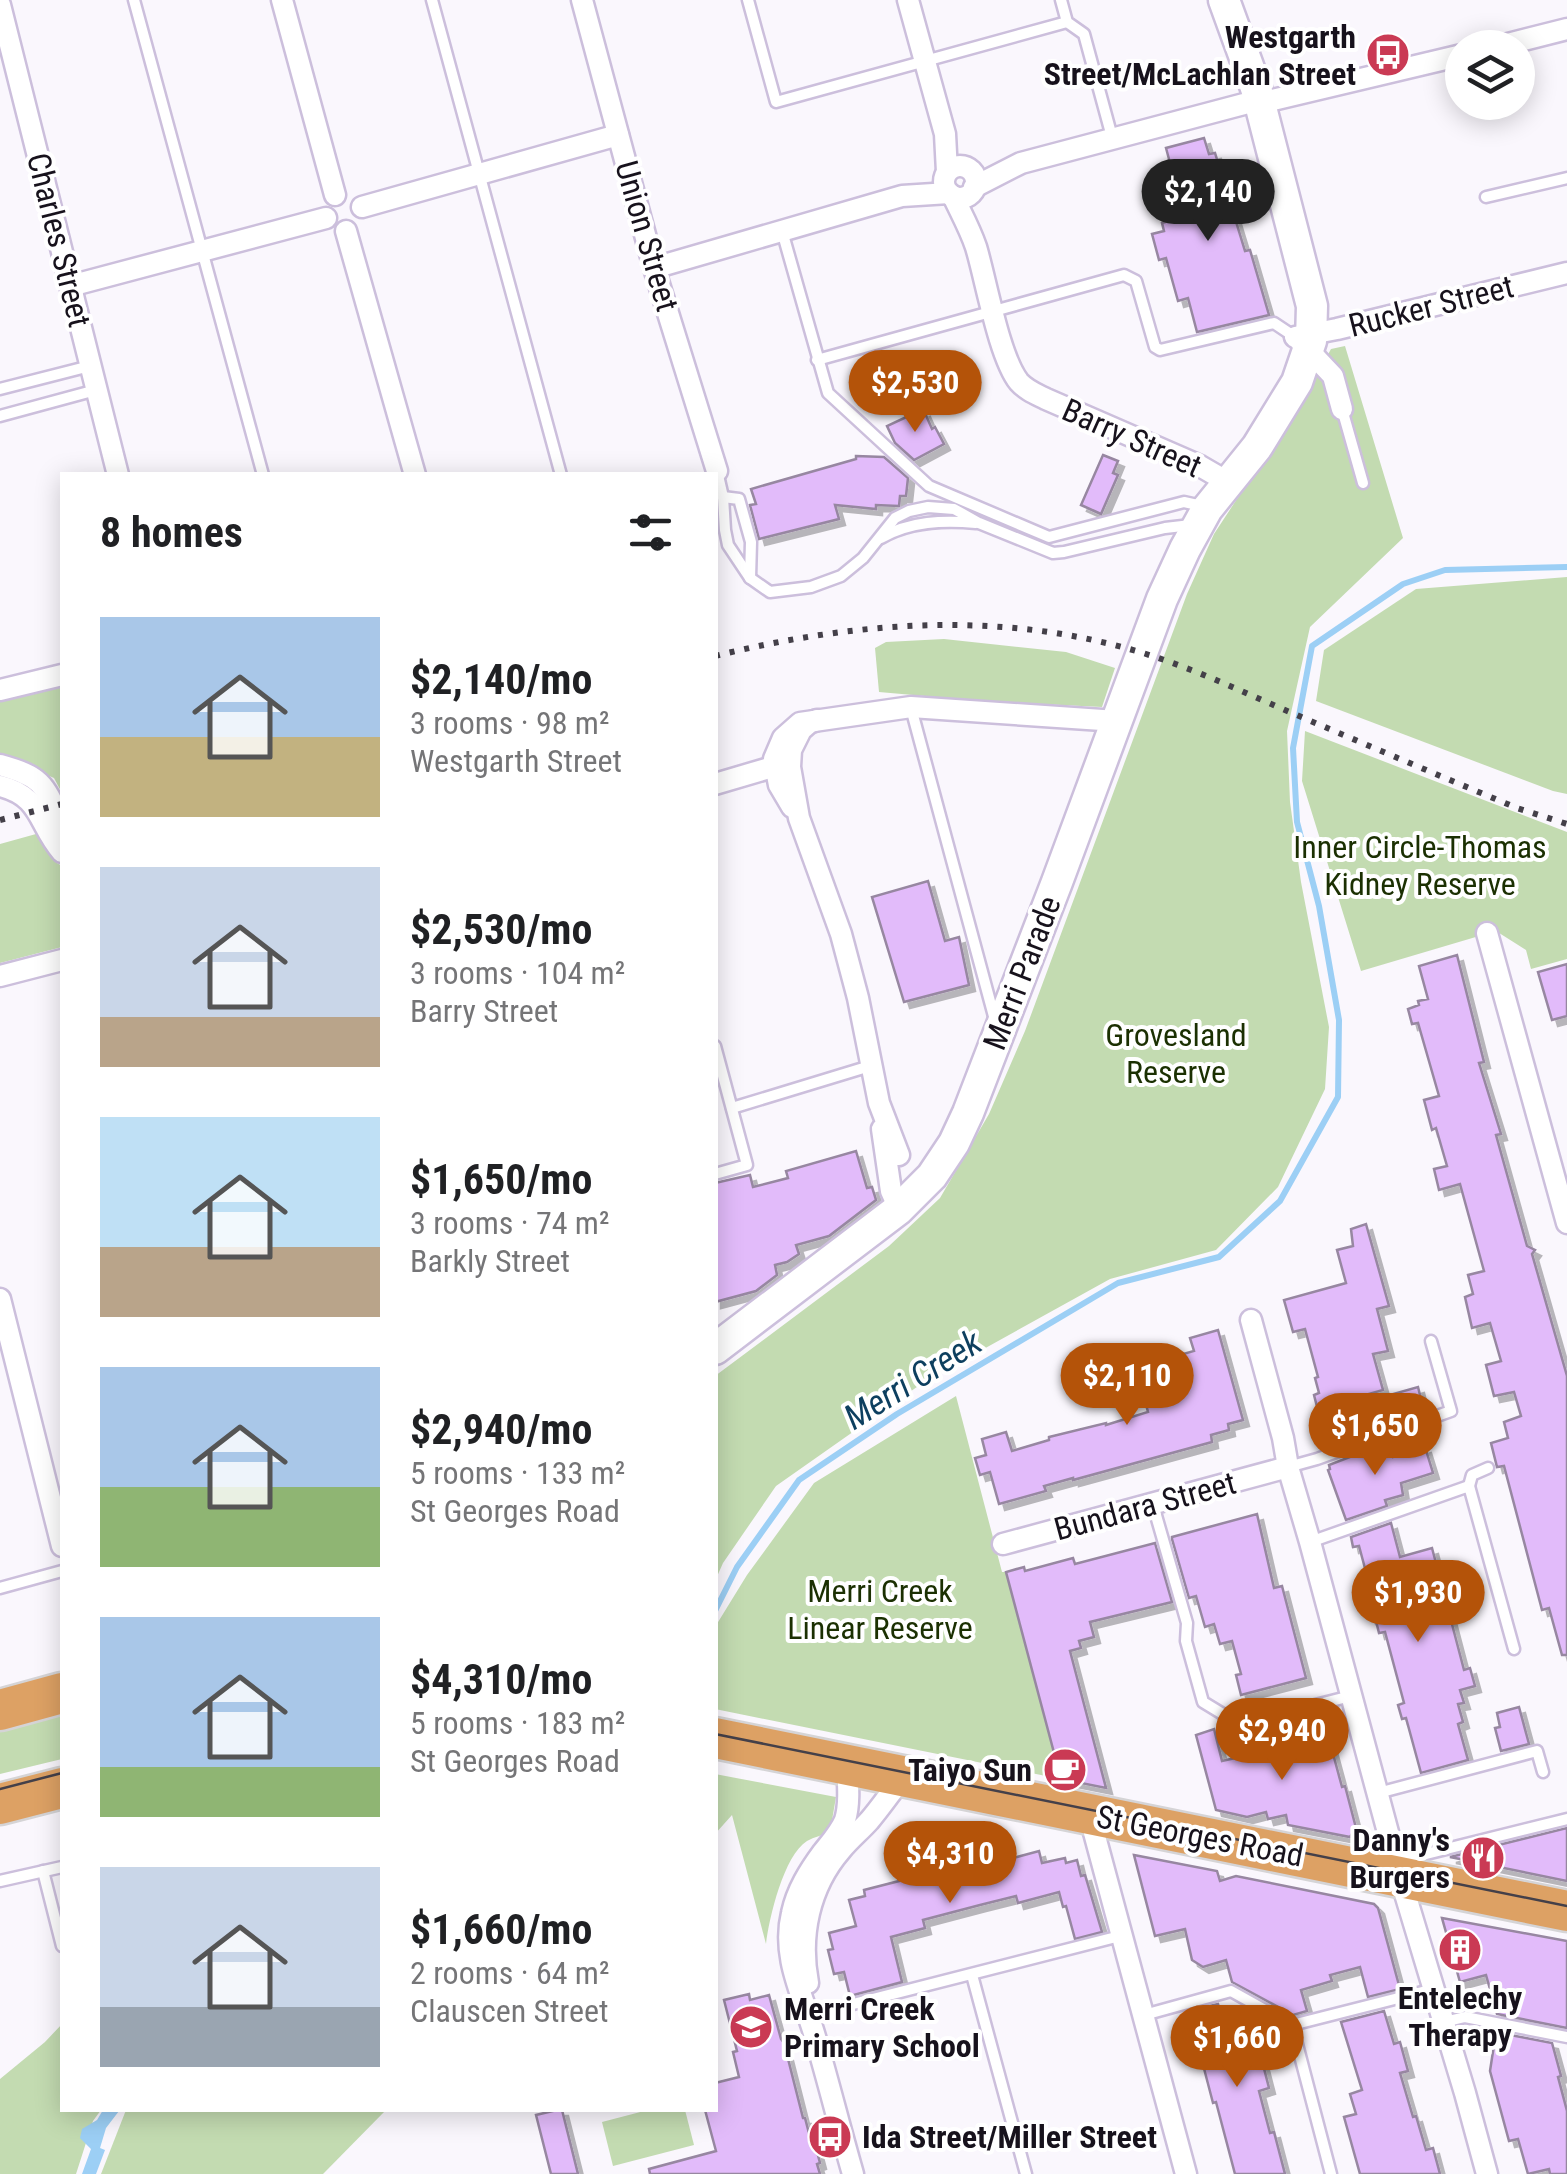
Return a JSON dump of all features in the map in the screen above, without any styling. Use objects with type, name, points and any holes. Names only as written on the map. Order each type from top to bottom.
[{"type":"highway","points":[[0,1710],[60,1695]]},
{"type":"highway","name":"St Georges Road","points":[[718,1739],[1088,1814],[1398,1869],[1567,1911]]},
{"type":"highway","points":[[0,1804],[60,1789]]},
{"type":"main road","points":[[1221,0],[1252,103],[1305,340]]},
{"type":"main road","name":"Merri Parade","points":[[718,1347],[899,1209],[932,1176],[954,1143],[1151,627],[1202,517],[1224,480],[1257,448],[1297,382],[1305,340]]},
{"type":"street","points":[[282,0],[335,196]]},
{"type":"street","name":"Union Street","points":[[582,0],[654,268],[717,472]]},
{"type":"street","name":"Barry Street","points":[[908,0],[994,313],[1019,382],[1028,390],[1224,480]]},
{"type":"street","name":"Charles Street","points":[[0,5],[117,472]]},
{"type":"street","points":[[1535,37],[1567,29]]},
{"type":"street","points":[[654,268],[1112,137],[1445,59]]},
{"type":"street","points":[[362,207],[618,134]]},
{"type":"street","points":[[351,195],[362,207],[358,225],[346,231],[334,228],[326,218],[326,208],[335,196],[351,195]]},
{"type":"street","points":[[70,286],[326,218]]},
{"type":"street","points":[[346,231],[414,472]]},
{"type":"street","name":"Rucker Street","points":[[1305,340],[1567,273]]},
{"type":"street","points":[[1305,340],[1333,376],[1342,409]]},
{"type":"street","points":[[0,690],[60,675]]},
{"type":"street","points":[[899,1155],[870,1066],[854,978],[837,924],[799,818],[779,785],[782,764],[777,748],[786,733],[800,723],[911,707],[1117,721]]},
{"type":"street","points":[[718,783],[782,764]]},
{"type":"street","points":[[0,765],[26,773],[42,784],[60,820]]},
{"type":"street","points":[[0,786],[17,791],[33,804],[60,850]]},
{"type":"street","points":[[1487,933],[1567,1223]]},
{"type":"street","points":[[0,976],[60,963]]},
{"type":"street","points":[[880,1103],[890,1191],[899,1209]]},
{"type":"street","points":[[0,1299],[60,1530]]},
{"type":"street","points":[[1251,1320],[1398,1869],[1487,2174]]},
{"type":"street","name":"Bundara Street","points":[[1003,1544],[1288,1467]]},
{"type":"street","points":[[814,2024],[791,1965],[790,1923],[802,1884],[845,1819],[847,1766]]},
{"type":"street","points":[[853,2174],[814,2024],[804,1944],[819,1882],[842,1848],[903,1777]]},
{"type":"street","points":[[1088,1814],[1186,2174]]},
{"type":"lane","points":[[134,0],[261,472]]},
{"type":"lane","points":[[432,0],[560,472]]},
{"type":"lane","points":[[748,0],[776,102],[1067,22]]},
{"type":"lane","points":[[1061,0],[1067,22],[1084,34],[1112,137]]},
{"type":"lane","points":[[1486,197],[1567,178]]},
{"type":"lane","points":[[718,476],[726,541],[750,578],[773,592],[819,585],[852,568],[897,516],[918,508],[954,509],[979,523],[1058,553],[1202,517],[1192,502],[1184,502],[1049,537],[929,486],[828,394],[782,231]]},
{"type":"lane","points":[[817,360],[1124,275],[1136,280],[1155,347],[1160,350],[1274,323],[1305,340]]},
{"type":"lane","points":[[0,389],[90,366]]},
{"type":"lane","points":[[0,416],[96,390]]},
{"type":"lane","points":[[1342,409],[1362,484]]},
{"type":"lane","points":[[723,498],[739,499],[751,542],[750,578]]},
{"type":"lane","points":[[911,707],[998,1034]]},
{"type":"lane","points":[[718,1057],[747,1164],[718,1173]]},
{"type":"lane","points":[[732,1108],[870,1066]]},
{"type":"lane","points":[[1288,1467],[1451,1411],[1431,1340]]},
{"type":"lane","points":[[1488,1468],[1472,1476],[1469,1486],[1514,1649]]},
{"type":"lane","points":[[1310,1542],[1469,1486]]},
{"type":"lane","points":[[1152,1505],[1186,1623],[1186,1641],[1203,1702],[1226,1716],[1256,1720],[1352,1696]]},
{"type":"lane","points":[[0,1588],[60,1572]]},
{"type":"lane","points":[[1378,1793],[1536,1751],[1543,1772]]},
{"type":"lane","points":[[1398,1869],[1567,1819]]},
{"type":"lane","points":[[0,1881],[60,1867]]},
{"type":"lane","points":[[43,1871],[60,1938]]},
{"type":"lane","points":[[814,2024],[972,1975],[1120,1936]]},
{"type":"lane","points":[[972,1975],[1026,2174]]},
{"type":"lane","points":[[1142,2015],[1231,1992],[1292,2026],[1434,1989]]},
{"type":"lane","points":[[1444,2022],[1465,2017],[1567,2038]]},
{"type":"lane","points":[[1292,2026],[1332,2174]]},
{"type":"green space","name":"Grovesland Reserve","points":[[1345,346],[1403,538],[1310,627],[1287,731],[1290,802],[1301,882],[1329,1027],[1325,1089],[1278,1187],[1216,1250],[1110,1279],[924,1382],[776,1486],[718,1574],[718,1374],[889,1246],[940,1198],[989,1114],[1025,1031],[1187,594],[1214,534],[1331,349]]},
{"type":"green space","points":[[1567,577],[1567,794],[1316,701],[1324,650],[1416,589]]},
{"type":"green space","points":[[944,639],[1066,652],[1115,668],[1102,707],[879,692],[875,648],[886,642]]},
{"type":"green space","points":[[60,685],[60,789],[54,778],[0,757],[0,702]]},
{"type":"green space","name":"Inner Circle-Thomas Kidney Reserve","points":[[1305,731],[1567,832],[1567,959],[1531,969],[1526,950],[1496,931],[1361,971],[1302,781]]},
{"type":"green space","points":[[36,834],[60,865],[60,948],[0,963],[0,844]]},
{"type":"green space","name":"Merri Creek Linear Reserve","points":[[956,1396],[1061,1779],[718,1710],[718,1622],[814,1483]]},
{"type":"green space","points":[[60,1708],[60,1759],[0,1774],[0,1723]]},
{"type":"green space","points":[[718,1775],[836,1797],[830,1832],[807,1841],[791,1859],[774,1904],[766,1944],[732,1815],[718,1831]]},
{"type":"green space","points":[[60,2026],[60,2112],[100,2112],[76,2174],[0,2174],[0,2079]]},
{"type":"green space","points":[[125,2112],[384,2112],[323,2174],[101,2174]]},
{"type":"green space","points":[[640,2112],[686,2112],[694,2145],[613,2166],[602,2122]]},
{"type":"water","points":[[102,2112],[118,2112],[106,2128],[100,2148],[105,2150],[96,2174],[82,2174],[91,2149],[80,2138],[82,2129]]},
{"type":"building","points":[[1204,138],[1209,154],[1215,153],[1269,315],[1197,332],[1188,298],[1178,301],[1166,258],[1159,260],[1152,234],[1164,231],[1162,223],[1179,218],[1171,190],[1177,189],[1166,148]]},
{"type":"building","points":[[924,411],[944,444],[914,460],[895,443],[887,426]]},
{"type":"building","points":[[1103,455],[1118,461],[1113,473],[1118,475],[1101,514],[1081,505]]},
{"type":"building","points":[[856,456],[884,457],[908,478],[906,496],[900,496],[899,506],[876,505],[876,509],[835,505],[839,519],[759,539],[750,505],[756,504],[751,489]]},
{"type":"building","points":[[928,881],[945,941],[959,937],[969,985],[904,1002],[872,897]]},
{"type":"building","points":[[1457,955],[1484,1062],[1479,1063],[1501,1134],[1496,1135],[1527,1246],[1535,1250],[1532,1254],[1567,1376],[1567,1655],[1562,1655],[1549,1608],[1542,1610],[1504,1466],[1497,1467],[1491,1443],[1508,1438],[1504,1422],[1521,1416],[1514,1392],[1494,1396],[1486,1365],[1501,1361],[1490,1323],[1472,1328],[1465,1297],[1473,1294],[1468,1275],[1484,1271],[1460,1184],[1439,1190],[1434,1169],[1447,1166],[1424,1100],[1439,1096],[1418,1023],[1412,1024],[1408,1009],[1428,999],[1419,966]]},
{"type":"building","points":[[1567,964],[1567,1016],[1552,1020],[1538,972]]},
{"type":"building","points":[[856,1151],[867,1188],[872,1187],[876,1200],[829,1236],[796,1245],[799,1254],[775,1265],[777,1275],[756,1291],[718,1301],[718,1182],[750,1175],[753,1187],[788,1178],[786,1171]]},
{"type":"building","points":[[1366,1224],[1389,1306],[1377,1309],[1388,1351],[1373,1354],[1383,1390],[1358,1397],[1368,1431],[1327,1446],[1314,1395],[1319,1393],[1315,1378],[1318,1377],[1305,1329],[1293,1332],[1284,1300],[1346,1283],[1337,1250],[1353,1246],[1351,1229]]},
{"type":"building","points":[[1218,1330],[1243,1420],[1228,1424],[1229,1430],[1211,1435],[1212,1442],[1044,1486],[1046,1491],[999,1504],[990,1472],[980,1475],[975,1458],[986,1455],[982,1439],[1006,1432],[1012,1451],[1049,1437],[1148,1412],[1141,1386],[1167,1378],[1162,1360],[1194,1351],[1190,1338]]},
{"type":"building","points":[[1418,1387],[1422,1403],[1414,1405],[1416,1414],[1400,1420],[1393,1394]]},
{"type":"building","points":[[1389,1446],[1393,1457],[1425,1447],[1433,1473],[1401,1483],[1403,1495],[1385,1500],[1387,1506],[1346,1520],[1329,1465]]},
{"type":"building","points":[[1257,1514],[1274,1588],[1282,1586],[1306,1678],[1241,1695],[1236,1675],[1241,1674],[1232,1641],[1220,1644],[1214,1624],[1205,1627],[1196,1596],[1189,1598],[1172,1537]]},
{"type":"building","points":[[1391,1523],[1400,1557],[1432,1548],[1464,1670],[1470,1668],[1475,1686],[1460,1690],[1464,1703],[1458,1704],[1463,1722],[1458,1724],[1468,1760],[1421,1773],[1406,1718],[1402,1719],[1398,1705],[1404,1703],[1385,1632],[1379,1633],[1375,1617],[1370,1618],[1366,1604],[1374,1602],[1359,1546],[1353,1547],[1351,1537]]},
{"type":"building","points":[[1155,1543],[1172,1602],[1090,1622],[1094,1637],[1079,1641],[1081,1648],[1070,1651],[1106,1788],[1061,1779],[1006,1572],[1073,1558],[1075,1564]]},
{"type":"building","points":[[1519,1707],[1529,1744],[1501,1751],[1495,1728],[1500,1727],[1497,1713]]},
{"type":"building","points":[[1325,1724],[1356,1828],[1350,1837],[1288,1825],[1286,1815],[1268,1819],[1266,1812],[1247,1817],[1216,1810],[1196,1735],[1214,1729],[1222,1761],[1301,1743],[1299,1736],[1311,1733],[1309,1728]]},
{"type":"building","points":[[1567,1828],[1567,1881],[1450,1857]]},
{"type":"building","points":[[990,1836],[992,1843],[997,1841],[1002,1861],[1039,1851],[1042,1863],[1065,1858],[1066,1863],[1077,1860],[1102,1932],[1075,1939],[1059,1892],[1018,1903],[1016,1896],[980,1905],[923,1920],[925,1928],[891,1937],[902,1982],[850,1996],[844,1972],[834,1974],[828,1950],[833,1949],[829,1933],[856,1926],[849,1900],[865,1896],[864,1890],[899,1881],[897,1875],[967,1854],[963,1840]]},
{"type":"building","points":[[1134,1855],[1217,1871],[1220,1881],[1236,1876],[1374,1904],[1400,1989],[1368,1997],[1360,1967],[1330,1975],[1332,1981],[1301,1990],[1307,2011],[1293,2015],[1232,1982],[1226,1960],[1203,1967],[1192,1960],[1185,1929],[1155,1936]]},
{"type":"building","points":[[1442,1918],[1567,1941],[1567,2028],[1497,2014],[1486,1975],[1460,1982]]},
{"type":"building","points":[[749,1994],[750,2000],[769,1995],[803,2118],[812,2145],[815,2144],[820,2174],[650,2174],[649,2169],[716,2151],[706,2112],[718,2112],[718,2082],[739,2077],[733,2052],[737,2051],[724,2000]]},
{"type":"building","points":[[1218,2004],[1225,2029],[1252,2022],[1269,2088],[1259,2091],[1285,2174],[1235,2174],[1186,2012]]},
{"type":"building","points":[[1384,2011],[1394,2044],[1400,2042],[1408,2071],[1400,2073],[1413,2117],[1416,2116],[1426,2150],[1433,2148],[1440,2174],[1360,2174],[1344,2117],[1356,2114],[1350,2094],[1362,2090],[1341,2022]]},
{"type":"building","points":[[1484,2030],[1552,2043],[1567,2111],[1567,2174],[1550,2174],[1549,2169],[1528,2174],[1518,2139],[1509,2141],[1490,2071],[1494,2045],[1482,2042]]},
{"type":"building","points":[[562,2112],[578,2174],[551,2174],[536,2115]]},
{"type":"waterway","name":"Merri Creek","points":[[718,1605],[737,1567],[799,1480],[897,1414],[1118,1283],[1219,1257],[1280,1201],[1338,1097],[1339,1020],[1319,906],[1297,822],[1293,748],[1312,646],[1403,584],[1445,570],[1567,567]]},
{"type":"tram line","points":[[718,1735],[1567,1906]]},
{"type":"tram line","points":[[0,1789],[60,1774]]},
{"type":"railway","points":[[718,655],[816,636],[918,626],[969,625],[1071,636],[1185,667],[1517,808],[1567,824]]},
{"type":"railway","points":[[0,820],[60,805]]},
{"type":"place","name":"Westgarth Street/McLachlan Street","points":[[1388,55]]},
{"type":"place","name":"Taiyo Sun","points":[[1065,1770]]},
{"type":"place","name":"Danny's Burgers","points":[[1483,1858]]},
{"type":"place","name":"Entelechy Therapy","points":[[1460,1950]]},
{"type":"place","name":"Merri Creek Primary School","points":[[751,2027]]},
{"type":"place","name":"Ida Street/Miller Street","points":[[830,2137]]}]
